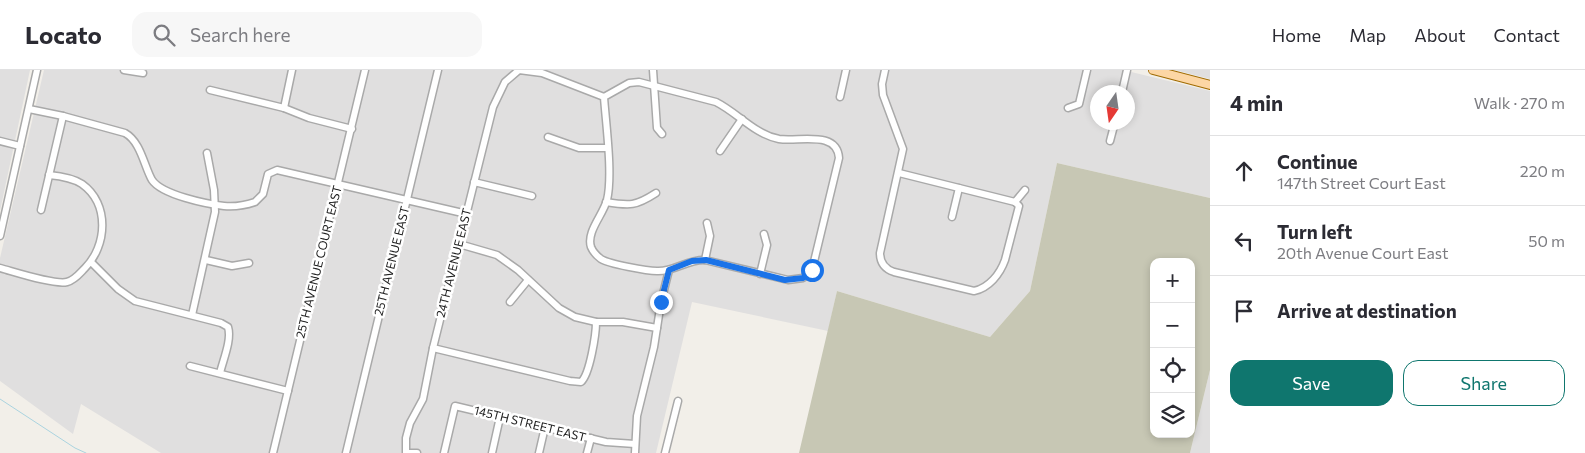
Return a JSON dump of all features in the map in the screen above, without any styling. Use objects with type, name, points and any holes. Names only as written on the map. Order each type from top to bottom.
[{"type":"main road","points":[[1152,70],[1210,85]]},
{"type":"street","points":[[0,236],[37,70]]},
{"type":"street","points":[[124,70],[143,73]]},
{"type":"street","points":[[284,108],[292,70]]},
{"type":"street","name":"25TH AVENUE COURT EAST","points":[[273,453],[365,70]]},
{"type":"street","name":"25TH AVENUE EAST","points":[[346,453],[438,70]]},
{"type":"street","points":[[519,70],[538,72],[604,97],[634,82],[654,85],[725,106],[771,137],[792,140],[818,139],[832,144],[838,153],[838,162],[810,272],[803,278],[785,280],[706,260],[692,261],[669,270],[657,271],[601,259],[592,249],[590,239],[606,202],[609,176],[604,97]]},
{"type":"street","name":"24TH AVENUE EAST","points":[[407,453],[408,430],[423,399],[433,348],[493,107],[501,88],[519,70]]},
{"type":"street","points":[[653,70],[657,128],[662,134]]},
{"type":"street","points":[[840,97],[844,70]]},
{"type":"street","points":[[885,70],[882,84],[883,95],[903,149],[880,260],[884,266],[894,272],[974,291],[988,285],[1004,264],[1019,206],[1016,202],[899,173]]},
{"type":"street","points":[[1068,108],[1079,104],[1087,70]]},
{"type":"street","points":[[1124,85],[1127,70]]},
{"type":"street","points":[[210,90],[284,108],[309,118],[352,129]]},
{"type":"street","points":[[29,109],[63,116],[119,131],[130,136],[150,176],[158,186],[171,193],[215,204],[226,206],[255,202],[263,194],[267,176],[272,171],[277,170],[466,214]]},
{"type":"street","points":[[41,210],[63,116]]},
{"type":"street","points":[[720,152],[742,119]]},
{"type":"street","points":[[1110,141],[1113,130]]},
{"type":"street","points":[[548,137],[579,148],[607,148]]},
{"type":"street","points":[[0,141],[20,146]]},
{"type":"street","points":[[192,316],[214,223],[214,190],[207,153]]},
{"type":"street","points":[[0,268],[61,282],[71,280],[89,264],[97,251],[103,228],[102,218],[96,202],[85,187],[77,181],[49,175]]},
{"type":"street","points":[[474,182],[532,196]]},
{"type":"street","points":[[952,217],[959,188]]},
{"type":"street","points":[[1016,202],[1025,190]]},
{"type":"street","points":[[606,202],[632,205],[641,202],[656,192]]},
{"type":"street","points":[[706,260],[710,236],[707,223]]},
{"type":"street","points":[[760,274],[767,245],[764,234]]},
{"type":"street","points":[[459,244],[497,255],[565,312],[575,317],[596,322],[623,322],[657,328]]},
{"type":"street","points":[[206,260],[232,266],[249,263]]},
{"type":"street","points":[[89,264],[118,289],[139,303],[228,326],[228,339],[220,373]]},
{"type":"street","points":[[634,453],[637,416],[669,270]]},
{"type":"street","points":[[510,302],[528,280]]},
{"type":"street","points":[[433,348],[581,382],[586,376],[595,338],[596,322]]},
{"type":"street","points":[[190,366],[288,390]]},
{"type":"street","points":[[665,453],[678,401]]},
{"type":"street","name":"145TH STREET EAST","points":[[444,453],[455,406],[614,443],[635,444]]},
{"type":"street","points":[[492,453],[500,416]]},
{"type":"street","points":[[539,453],[545,428]]},
{"type":"street","points":[[587,453],[591,438]]},
{"type":"street","points":[[407,453],[417,453]]},
{"type":"shaded area","points":[[0,70],[30,70],[0,211]]},
{"type":"shaded area","points":[[44,70],[1123,70],[1210,91],[1210,198],[1057,163],[1030,291],[990,337],[837,291],[828,331],[692,302],[656,453],[161,453],[81,404],[73,434],[0,381],[0,258]]},
{"type":"shaded area","points":[[1175,70],[1210,70],[1210,79]]},
{"type":"shaded area","points":[[1057,163],[1210,198],[1210,370],[1195,432],[1195,258],[1150,258],[1150,438],[1194,438],[1190,453],[799,453],[837,291],[990,337],[1030,291]]},
{"type":"shaded area","points":[[1210,370],[1210,453],[1190,453]]},
{"type":"waterway","points":[[0,399],[75,448],[86,453]]},
{"type":"route","points":[[661,302],[669,270],[692,261],[706,260],[788,280],[803,278],[812,270]]}]
